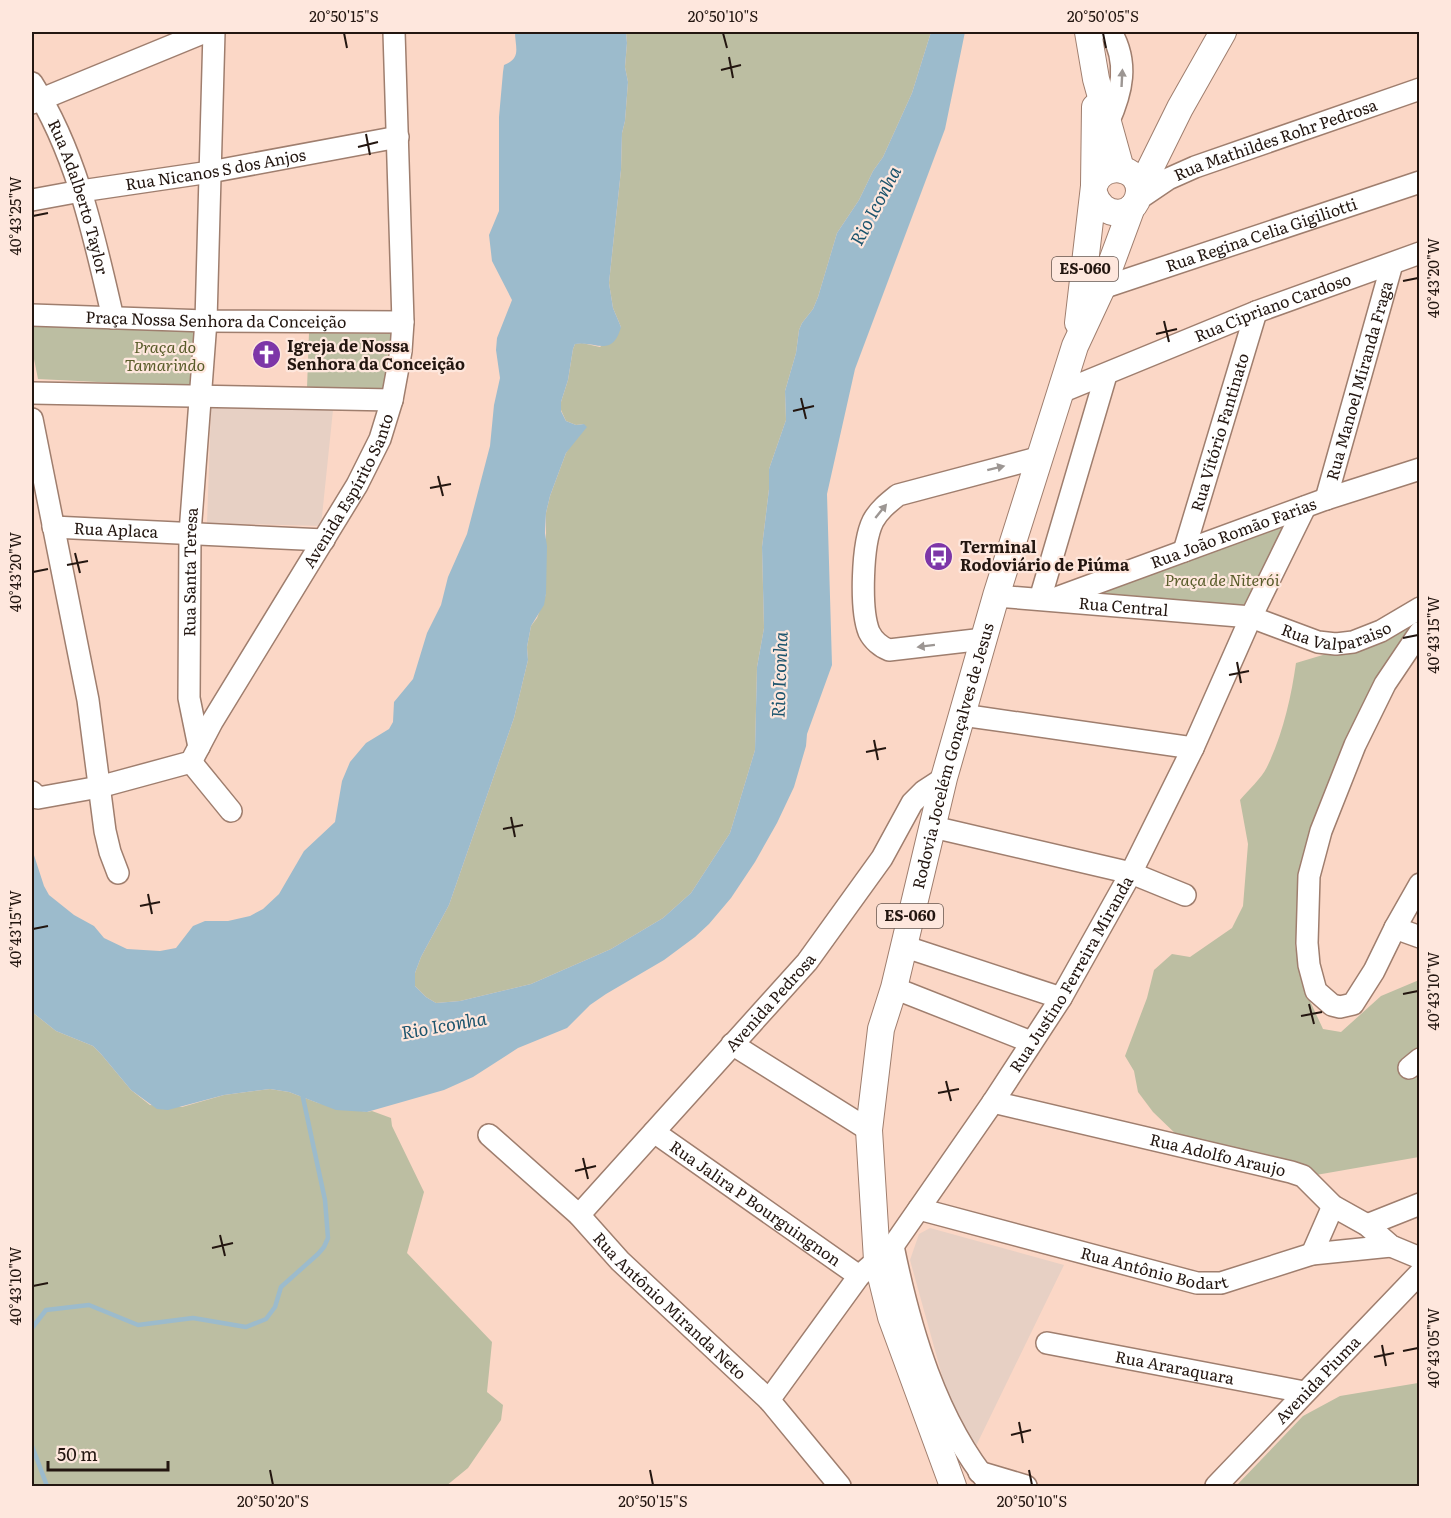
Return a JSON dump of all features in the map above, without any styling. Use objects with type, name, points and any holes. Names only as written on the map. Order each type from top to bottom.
[{"type":"main road","name":"Rodovia Jocelém Gonçalves de Jesus","points":[[953,1486],[895,1328],[876,1261],[869,1130],[881,1029],[894,988],[944,778],[996,596],[1076,346],[1102,288],[1131,188],[1108,123],[1096,80],[1088,32]]},
{"type":"main road","points":[[1131,188],[1106,170],[1100,175],[1094,189],[1100,206],[1113,213],[1121,213],[1131,188],[1162,144],[1223,32]]},
{"type":"main road","name":"Rodovia Jocelém Gonçalves de Jesus","points":[[1076,346],[1094,189],[1096,80]]},
{"type":"street","points":[[35,95],[205,32]]},
{"type":"street","name":"Rua Santa Teresa","points":[[195,754],[189,698],[190,533],[206,321],[214,32]]},
{"type":"street","name":"Avenida Espírito Santo","points":[[195,754],[271,623],[357,485],[380,440],[392,400],[401,351],[403,322],[394,32]]},
{"type":"street","points":[[1108,123],[1123,82],[1121,55],[1111,32]]},
{"type":"street","name":"Rua Mathildes Rohr Pedrosa","points":[[1131,188],[1168,180],[1195,167],[1419,89]]},
{"type":"street","name":"Rua Adalberto Taylor","points":[[35,95],[63,142],[81,190],[113,318]]},
{"type":"street","name":"Rua Nicanos S dos Anjos","points":[[32,200],[81,190],[210,172],[398,137]]},
{"type":"street","name":"Rua Regina Celia Gigiliotti","points":[[1102,288],[1419,182]]},
{"type":"street","name":"Rua Cipriano Cardoso","points":[[1061,392],[1257,312],[1419,253]]},
{"type":"street","name":"Rua Manoel Miranda Fraga","points":[[1326,499],[1392,264]]},
{"type":"street","name":"Rua Vitório Fantinato","points":[[1184,551],[1257,312]]},
{"type":"street","name":"Praça Nossa Senhora da Conceição","points":[[32,315],[206,321],[403,322]]},
{"type":"street","points":[[1045,600],[1106,375]]},
{"type":"street","points":[[32,393],[392,400]]},
{"type":"street","points":[[32,419],[38,489],[53,527],[88,700],[110,852],[118,873]]},
{"type":"street","points":[[984,639],[889,650],[882,648],[870,633],[866,619],[863,566],[866,543],[873,522],[882,507],[898,495],[1041,457]]},
{"type":"street","name":"Rua João Romão Farias","points":[[1045,600],[1326,499],[1419,470]]},
{"type":"street","name":"Rua Justino Ferreira Miranda","points":[[769,1400],[919,1209],[1061,998],[1131,873],[1193,748],[1251,617],[1305,507]]},
{"type":"street","name":"Rua Aplaca","points":[[53,527],[324,540]]},
{"type":"street","name":"Rua Central","points":[[996,596],[1251,617]]},
{"type":"street","name":"Rua Valparaiso","points":[[1251,617],[1318,642],[1335,644],[1353,642],[1381,631],[1419,608]]},
{"type":"street","points":[[1419,632],[1385,684],[1355,745],[1321,831],[1310,876],[1307,943],[1309,965],[1316,991],[1332,1005],[1347,1007],[1353,1004],[1374,971],[1419,884]]},
{"type":"street","points":[[962,715],[1193,748]]},
{"type":"street","points":[[35,795],[99,787],[195,754],[231,811]]},
{"type":"street","name":"Avenida Pedrosa","points":[[579,1215],[807,962],[882,858],[912,803],[924,791],[944,778]]},
{"type":"street","points":[[933,827],[1131,873],[1185,895]]},
{"type":"street","points":[[1395,928],[1419,937]]},
{"type":"street","points":[[903,946],[1061,998]]},
{"type":"street","points":[[894,988],[1031,1042]]},
{"type":"street","points":[[732,1044],[869,1130]]},
{"type":"street","name":"Rua Adolfo Araujo","points":[[993,1102],[1303,1176],[1333,1206],[1367,1225],[1390,1246],[1419,1258]]},
{"type":"street","name":"Rua Jalira P Bourguingnon","points":[[654,1132],[876,1261]]},
{"type":"street","name":"Rua Antônio Miranda Neto","points":[[489,1134],[579,1215],[620,1261],[769,1400],[840,1486]]},
{"type":"street","points":[[1367,1225],[1419,1204]]},
{"type":"street","points":[[1312,1254],[1333,1206]]},
{"type":"street","name":"Rua Antônio Bodart","points":[[919,1209],[1197,1283],[1221,1283],[1312,1254],[1390,1246]]},
{"type":"street","points":[[876,1261],[900,1283],[928,1372],[956,1436],[985,1479],[1026,1486]]},
{"type":"street","name":"Avenida Piuma","points":[[1216,1486],[1419,1273]]},
{"type":"street","name":"Rua Araraquara","points":[[1047,1342],[1304,1392]]},
{"type":"shaded area","points":[[211,408],[333,410],[321,526],[207,523]]},
{"type":"shaded area","points":[[930,1228],[1064,1265],[976,1446],[956,1426],[910,1260],[919,1234]]},
{"type":"green space","points":[[626,32],[931,32],[912,93],[883,157],[837,233],[818,297],[799,330],[796,353],[785,391],[786,420],[769,469],[762,547],[764,628],[757,667],[755,750],[730,833],[691,893],[663,918],[611,949],[531,984],[460,1001],[436,1003],[415,986],[415,973],[449,905],[514,718],[528,660],[527,647],[531,626],[537,618],[546,594],[546,513],[566,453],[584,424],[576,425],[566,421],[561,410],[573,349],[575,344],[582,343],[600,347],[621,327],[613,308],[609,283],[628,82],[625,67]]},
{"type":"green space","name":"Praça do Tamarindo","points":[[32,325],[200,329],[197,387],[38,379],[32,349]]},
{"type":"green space","points":[[309,333],[396,334],[386,390],[307,388]]},
{"type":"green space","name":"Praça de Niterói","points":[[1303,509],[1246,620],[1041,606]]},
{"type":"green space","points":[[1413,614],[1406,652],[1320,843],[1295,945],[1303,986],[1323,1029],[1341,1032],[1381,996],[1419,980],[1419,1157],[1316,1175],[1180,1138],[1153,1112],[1138,1092],[1134,1071],[1125,1056],[1147,998],[1154,970],[1172,954],[1190,957],[1232,928],[1243,906],[1248,844],[1240,800],[1262,776],[1278,742],[1286,716],[1296,663],[1363,643]]},
{"type":"green space","points":[[32,1012],[56,1031],[93,1046],[131,1090],[150,1105],[182,1107],[224,1095],[270,1089],[289,1092],[318,1103],[372,1111],[391,1118],[392,1126],[424,1192],[407,1253],[492,1342],[487,1392],[503,1405],[501,1420],[468,1468],[446,1486],[32,1486]]},
{"type":"green space","points":[[1418,1383],[1419,1486],[1236,1486],[1303,1416],[1340,1396]]},
{"type":"water","name":"Rio Iconha","points":[[515,32],[626,32],[625,67],[628,82],[609,283],[613,308],[621,327],[613,343],[602,346],[575,344],[573,349],[561,411],[566,421],[576,425],[584,424],[587,427],[566,453],[550,496],[546,513],[544,605],[531,626],[527,647],[528,660],[514,718],[449,905],[415,973],[415,986],[436,1003],[460,1001],[531,984],[611,949],[663,918],[691,893],[730,833],[755,750],[757,667],[764,628],[762,547],[769,469],[786,420],[785,391],[796,353],[799,330],[818,297],[837,233],[883,157],[912,93],[931,32],[965,32],[945,129],[855,369],[827,494],[832,665],[807,734],[806,746],[794,787],[755,862],[731,898],[695,937],[664,960],[590,1005],[567,1028],[518,1048],[473,1077],[444,1090],[367,1112],[336,1110],[289,1092],[270,1089],[224,1095],[168,1110],[157,1109],[131,1090],[93,1046],[56,1031],[32,1012],[32,849],[49,895],[74,915],[94,926],[104,938],[127,949],[160,951],[176,948],[193,926],[205,921],[228,921],[250,916],[263,909],[279,894],[304,851],[335,822],[342,781],[350,762],[366,743],[389,729],[393,722],[394,702],[413,679],[427,633],[441,605],[448,577],[467,534],[490,446],[494,405],[500,378],[496,350],[497,338],[512,300],[492,261],[489,235],[499,211],[499,117],[503,72],[504,65],[510,62],[515,55]]},
{"type":"waterway","points":[[32,1328],[46,1310],[89,1305],[138,1325],[193,1318],[246,1327],[266,1319],[275,1307],[281,1287],[318,1254],[328,1238],[325,1200],[302,1093]]},
{"type":"waterway","points":[[32,1446],[47,1486]]},
{"type":"place","name":"Igreja de Nossa Senhora da Conceição","points":[[266,355]]},
{"type":"place","name":"Terminal Rodoviário de Piúma","points":[[939,556]]}]
